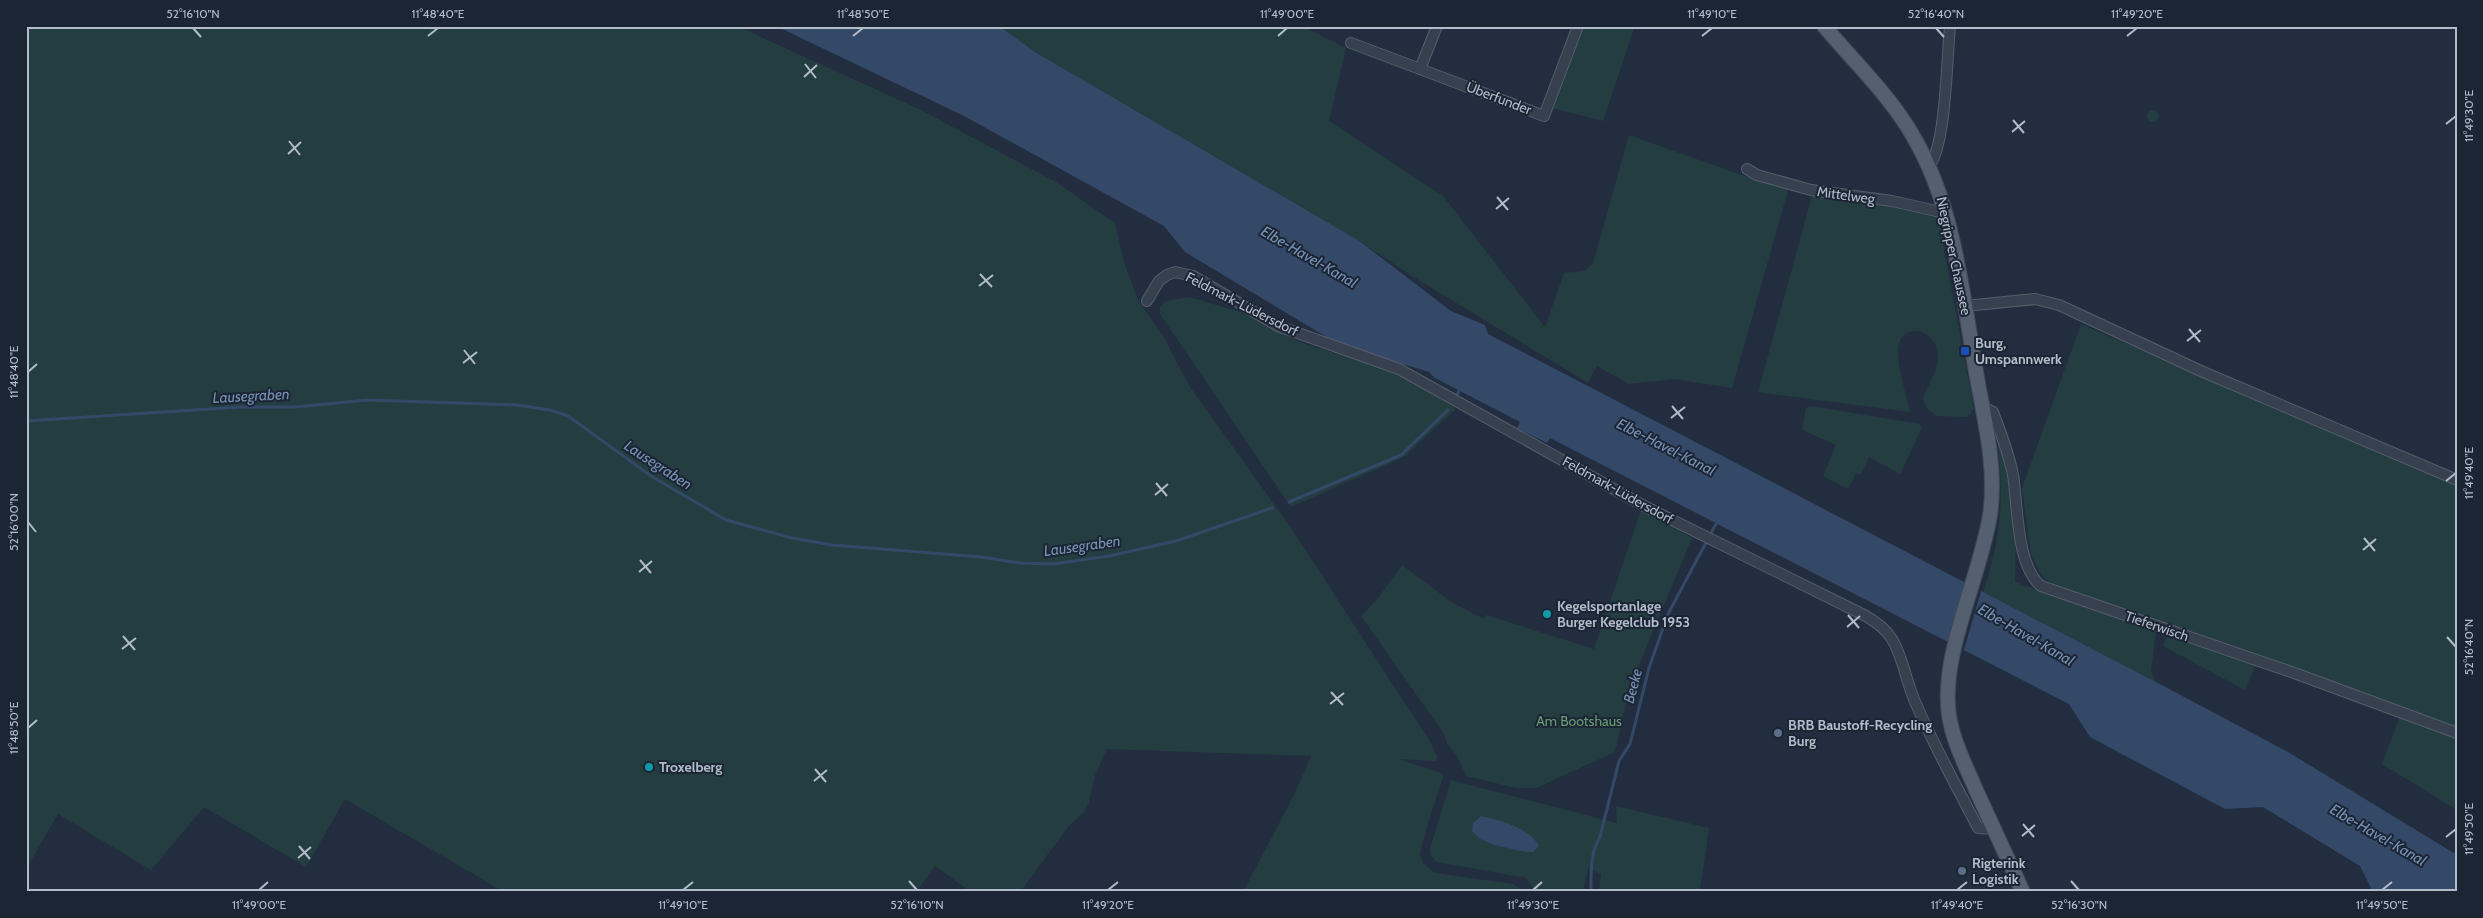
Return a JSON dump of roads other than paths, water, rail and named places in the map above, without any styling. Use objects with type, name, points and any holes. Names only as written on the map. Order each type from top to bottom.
[{"type":"main road","name":"Niegripper Chaussee","points":[[1824,26],[1900,115],[1929,166],[1946,210],[1982,407],[1992,488],[1988,525],[1953,655],[1948,686],[1952,731],[1958,750],[2023,892]]},
{"type":"street","points":[[1420,69],[1437,26]]},
{"type":"street","name":"Überfunder","points":[[1351,43],[1544,116],[1578,26]]},
{"type":"street","points":[[1929,166],[1934,161],[1940,139],[1950,26]]},
{"type":"street","name":"Mittelweg","points":[[1747,168],[1757,175],[1810,190],[1892,201],[1936,211],[1946,210]]},
{"type":"street","name":"Feldmark-Lüdersdorf","points":[[1147,302],[1159,281],[1167,274],[1175,272],[1193,276],[1278,326],[1399,368],[1646,507],[1866,616],[1887,632],[1902,662],[1910,691],[1921,716],[1978,828],[1994,829]]},
{"type":"street","points":[[1965,306],[2035,299],[2059,305],[2201,371],[2457,480]]},
{"type":"street","name":"Tieferwisch","points":[[1982,407],[1993,412],[2006,448],[2012,474],[2023,556],[2028,570],[2040,586],[2297,674],[2457,733]]},
{"type":"water","name":"Elbe-Havel-Kanal","points":[[776,26],[999,26],[1035,52],[1358,240],[1451,311],[1485,325],[1488,334],[2288,752],[2457,855],[2457,892],[2373,892],[2360,866],[2263,807],[2225,809],[2090,737],[2069,704],[1550,438],[1547,443],[1517,428],[1520,422],[1435,378],[1429,372],[1338,344],[1185,252],[1164,226],[964,116]]},
{"type":"water","points":[[1481,816],[1522,830],[1529,834],[1539,846],[1533,852],[1526,852],[1494,845],[1480,839],[1472,831],[1473,823]]},
{"type":"waterway","name":"Lausegraben","points":[[1457,395],[1461,387]]},
{"type":"waterway","name":"Lausegraben","points":[[26,421],[240,407],[295,407],[367,400],[517,405],[550,410],[568,416],[651,476],[726,520],[792,538],[832,545],[981,557],[1020,563],[1053,564],[1109,556],[1176,541],[1272,508]]},
{"type":"waterway","name":"Lausegraben","points":[[1289,502],[1401,455],[1448,410]]},
{"type":"waterway","name":"Beeke","points":[[1591,892],[1594,849],[1600,837],[1619,761],[1630,744],[1649,668],[1668,614],[1718,520]]},
{"type":"place","name":"Burg, Umspannwerk","points":[[1965,351]]},
{"type":"place","name":"Kegelsportanlage Burger Kegelclub 1953","points":[[1547,614]]},
{"type":"place","name":"BRB Baustoff-Recycling Burg","points":[[1778,733]]},
{"type":"place","name":"Troxelberg","points":[[649,767]]},
{"type":"place","name":"Rigterink Logistik","points":[[1962,871]]},
{"type":"park label","name":"Am Bootshaus","points":[[1579,721]]}]
